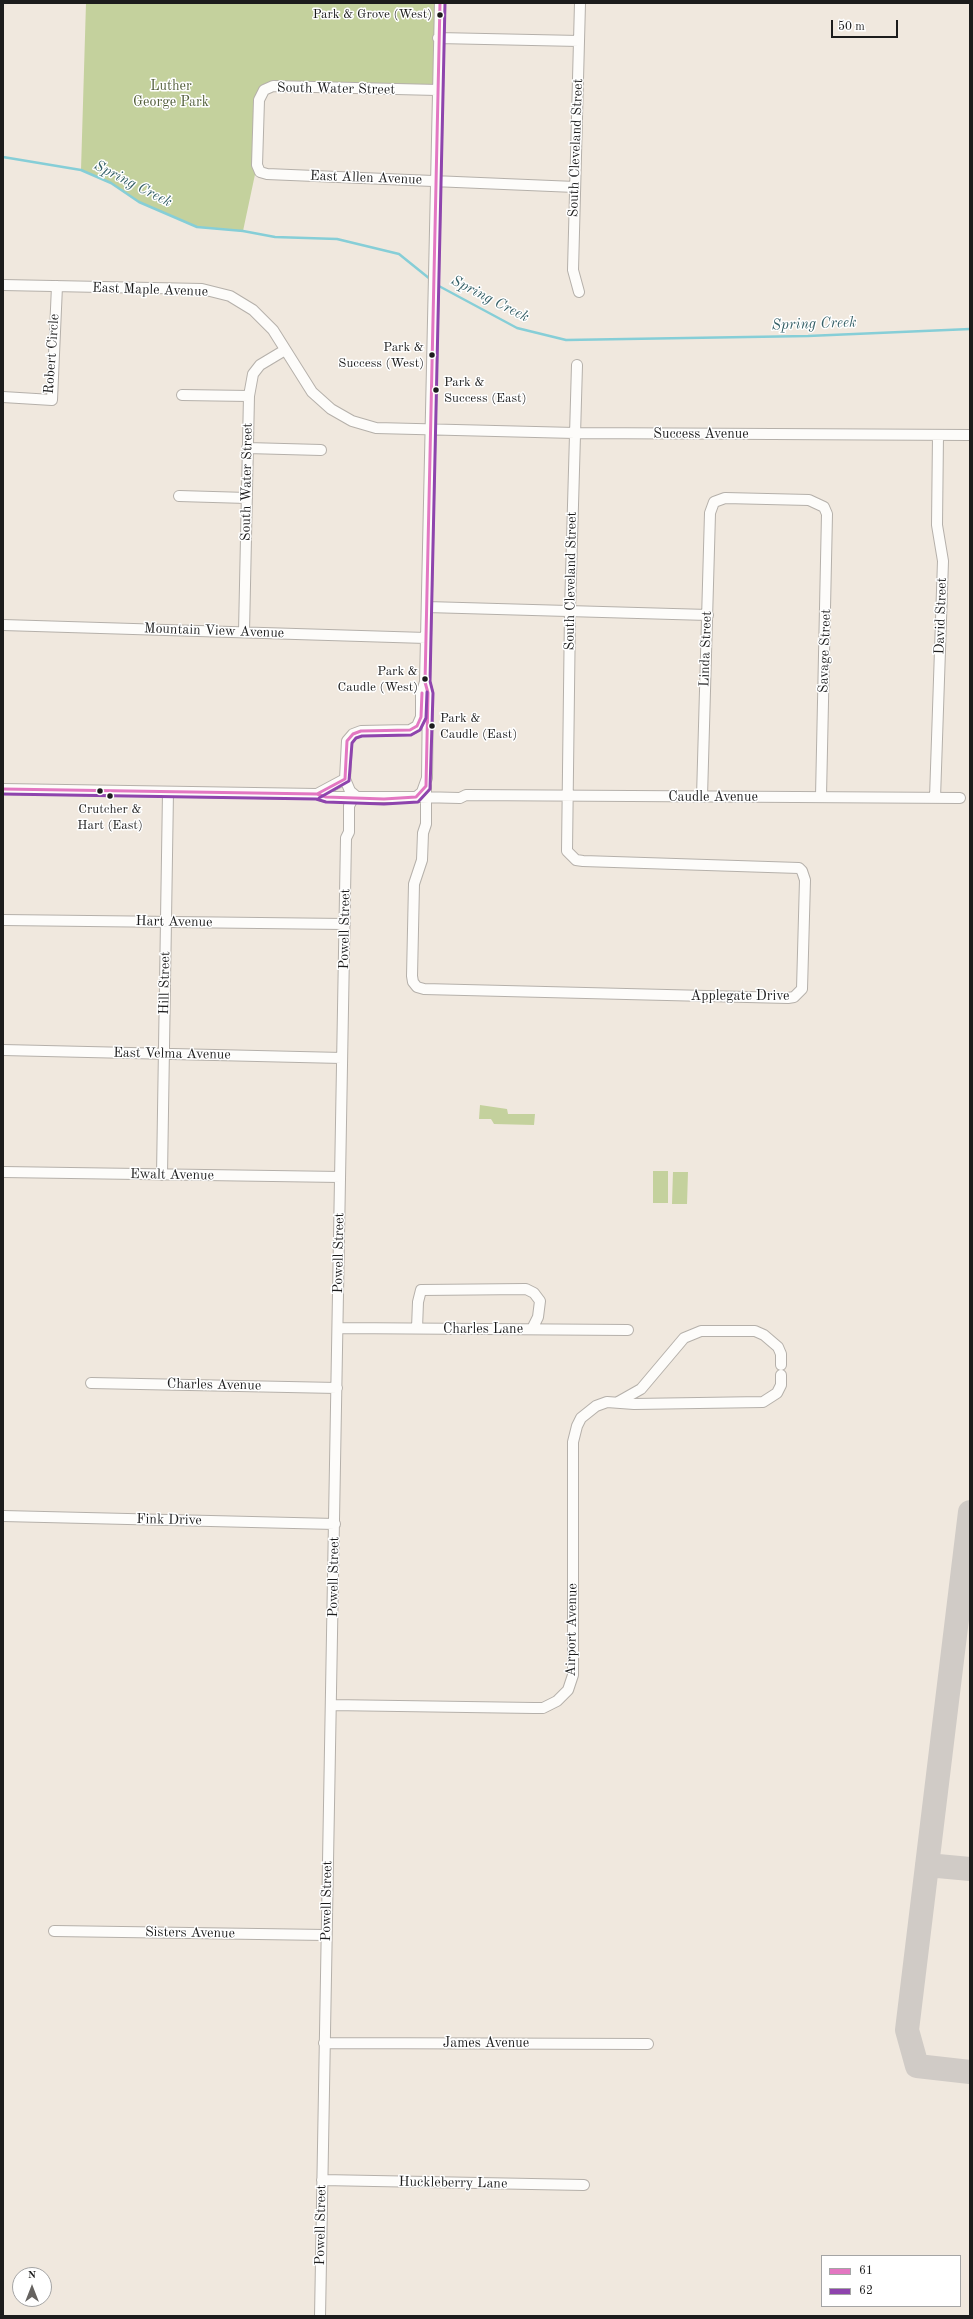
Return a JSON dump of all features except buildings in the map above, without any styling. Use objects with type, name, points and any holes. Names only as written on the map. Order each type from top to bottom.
[{"type":"street","points":[[3,789],[317,794],[326,797],[420,797],[426,786],[428,693],[425,682],[431,429],[434,181],[440,3]]},
{"type":"street","name":"South Cleveland Street","points":[[579,292],[573,270],[580,3]]},
{"type":"street","points":[[438,38],[579,41]]},
{"type":"street","name":"South Water Street","points":[[257,165],[259,100],[264,90],[273,86],[437,90]]},
{"type":"street","name":"East Allen Avenue","points":[[257,165],[260,172],[268,174],[575,187]]},
{"type":"street","name":"East Maple Avenue","points":[[3,285],[202,289],[230,296],[254,310],[273,330],[312,392],[331,409],[352,421],[376,428],[431,429]]},
{"type":"street","name":"Robert Circle","points":[[3,397],[52,400],[57,286]]},
{"type":"street","name":"South Water Street","points":[[244,632],[249,396],[253,374],[260,365],[285,350]]},
{"type":"street","name":"South Cleveland Street","points":[[567,796],[570,610],[577,365]]},
{"type":"street","points":[[182,395],[249,396]]},
{"type":"street","name":"Success Avenue","points":[[431,429],[575,433],[970,435]]},
{"type":"street","name":"David Street","points":[[935,798],[943,561],[937,525],[938,435]]},
{"type":"street","points":[[247,448],[321,450]]},
{"type":"street","points":[[179,496],[247,498]]},
{"type":"street","name":"Savage Street","points":[[714,502],[725,498],[809,500],[824,507],[829,521],[821,796]]},
{"type":"street","name":"Linda Street","points":[[702,797],[710,513],[714,502]]},
{"type":"street","points":[[427,607],[708,615]]},
{"type":"street","name":"Mountain View Avenue","points":[[3,625],[426,638]]},
{"type":"street","points":[[357,797],[350,792],[345,779],[347,740],[353,734],[361,731],[410,730],[417,726],[421,717],[421,694],[425,682]]},
{"type":"street","points":[[410,730],[423,737],[427,744]]},
{"type":"street","points":[[317,794],[345,779]]},
{"type":"street","name":"Powell Street","points":[[320,2316],[345,924],[346,838],[343,831],[345,779]]},
{"type":"street","name":"Caudle Avenue","points":[[426,786],[435,793],[460,792],[466,796]]},
{"type":"street","name":"Hill Street","points":[[162,1175],[168,792]]},
{"type":"street","name":"Applegate Drive","points":[[420,797],[420,824],[423,834],[422,860],[414,884],[412,976],[412,982],[418,987],[424,989],[788,998],[794,998],[799,994],[802,989],[804,976],[805,880],[802,871],[793,867],[576,860],[568,851],[567,796]]},
{"type":"street","name":"Caudle Avenue","points":[[420,797],[821,796],[960,798]]},
{"type":"street","name":"Powell Street","points":[[346,838],[349,832],[349,806],[352,800],[357,797]]},
{"type":"street","name":"Hart Avenue","points":[[3,920],[345,924]]},
{"type":"street","name":"East Velma Avenue","points":[[3,1050],[342,1058]]},
{"type":"street","name":"Ewalt Avenue","points":[[3,1172],[340,1177]]},
{"type":"street","points":[[417,1328],[418,1302],[422,1290],[526,1289],[534,1293],[540,1301],[538,1317],[532,1329]]},
{"type":"street","name":"Charles Lane","points":[[338,1328],[628,1330]]},
{"type":"street","name":"Airport Avenue","points":[[331,1705],[534,1708],[550,1705],[563,1696],[573,1675],[574,1433],[581,1418],[588,1411],[607,1402],[634,1404],[762,1402],[777,1393],[781,1385],[781,1354],[778,1347],[764,1335],[755,1331],[701,1331],[684,1338],[640,1389],[618,1402]]},
{"type":"street","name":"Charles Avenue","points":[[91,1383],[337,1388]]},
{"type":"street","name":"Fink Drive","points":[[3,1516],[335,1524]]},
{"type":"street","name":"Sisters Avenue","points":[[54,1931],[326,1935]]},
{"type":"street","name":"James Avenue","points":[[324,2043],[648,2044]]},
{"type":"street","name":"Huckleberry Lane","points":[[322,2180],[584,2185]]},
{"type":"green space","name":"Luther George Park","points":[[86,3],[440,3],[437,90],[264,90],[257,165],[243,231],[197,227],[139,202],[111,183],[81,170]]},
{"type":"green space","points":[[480,1105],[507,1109],[508,1114],[535,1114],[534,1125],[494,1124],[491,1119],[479,1119]]},
{"type":"green space","points":[[653,1171],[668,1171],[668,1203],[653,1203]]},
{"type":"green space","points":[[673,1172],[688,1172],[687,1204],[672,1204]]},
{"type":"waterway","name":"Spring Creek","points":[[3,157],[81,170],[111,183],[139,202],[197,227],[243,231],[275,237],[337,239],[399,254],[430,279]]},
{"type":"waterway","name":"Spring Creek","points":[[437,285],[517,328],[566,340],[808,336],[970,329]]},
{"type":"taxiway","points":[[970,1512],[907,2030],[917,2066],[970,2072]]},
{"type":"taxiway","points":[[927,1865],[970,1869]]},
{"type":"transit line","name":"61","points":[[3,789],[317,794],[326,797],[384,799],[416,797],[426,786],[428,693],[425,682],[440,3]]},
{"type":"transit line","name":"62","points":[[3,794],[316,799],[326,802],[384,804],[418,802],[430,789],[433,693],[430,681],[445,3]]},
{"type":"transit line","name":"62","points":[[319,798],[349,781],[352,743],[356,738],[362,736],[411,735],[420,730],[426,718],[427,692]]},
{"type":"transit line","name":"61","points":[[305,794],[317,794],[345,779],[347,741],[353,734],[361,731],[410,730],[417,726],[421,717],[422,693]]},
{"type":"place","name":"Park & Grove (West)","points":[[440,15]]},
{"type":"place","name":"Park & Success (West)","points":[[432,355]]},
{"type":"place","name":"Park & Success (East)","points":[[436,390]]},
{"type":"place","name":"Park & Caudle (West)","points":[[425,679]]},
{"type":"place","name":"Park & Caudle (East)","points":[[432,726]]},
{"type":"place","name":"Crutcher & Hart (East)","points":[[110,796]]}]
